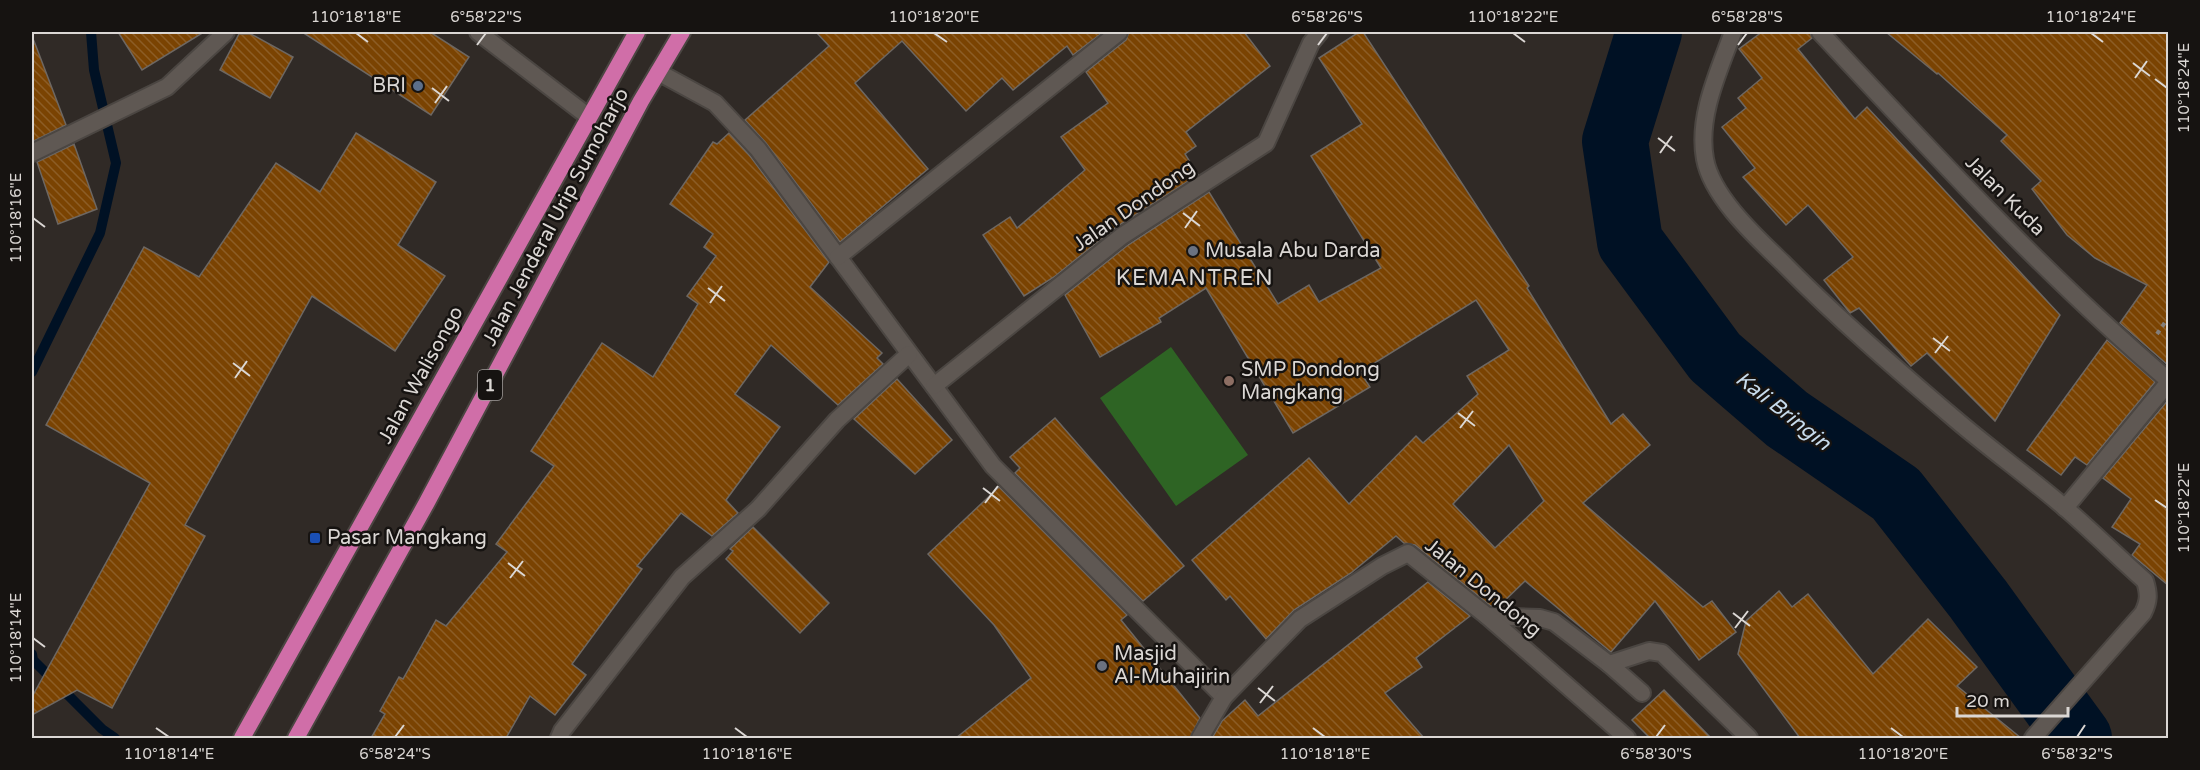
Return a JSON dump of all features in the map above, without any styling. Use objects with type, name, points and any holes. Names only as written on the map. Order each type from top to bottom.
[{"type":"highway","name":"Jalan Walisongo","points":[[242,738],[637,32]]},
{"type":"highway","name":"Jalan Jenderal Urip Sumoharjo","points":[[296,738],[426,504],[635,112],[682,32]]},
{"type":"street","points":[[32,153],[167,87],[226,32]]},
{"type":"street","points":[[478,32],[589,117]]},
{"type":"street","points":[[838,257],[1119,32]]},
{"type":"street","name":"Jalan Dondong","points":[[934,386],[1122,236],[1266,143],[1311,43],[1320,32]]},
{"type":"street","points":[[1733,32],[1709,103],[1704,144],[1705,160],[1711,178],[1725,200],[1754,235],[1824,304],[1956,420],[2065,508],[2145,581],[2149,602],[2143,613],[2035,736]]},
{"type":"street","name":"Jalan Kuda","points":[[1820,32],[1991,214],[2169,381]]},
{"type":"street","points":[[658,72],[715,103],[758,149],[993,466],[1224,697],[1200,738]]},
{"type":"street","points":[[559,738],[682,577],[758,509],[837,420],[909,354]]},
{"type":"street","points":[[2065,508],[2169,381]]},
{"type":"street","name":"Jalan Dondong","points":[[1224,697],[1300,619],[1408,553],[1487,616],[1627,738]]},
{"type":"street","points":[[1487,616],[1540,618],[1554,622],[1609,664],[1642,693]]},
{"type":"street","points":[[1609,664],[1648,651],[1662,653],[1749,738]]},
{"type":"green space","points":[[1171,347],[1248,455],[1176,506],[1100,398]]},
{"type":"building","points":[[118,32],[204,32],[142,70]]},
{"type":"building","name":"BRI","points":[[302,32],[430,32],[469,57],[431,115]]},
{"type":"building","points":[[816,32],[1103,32],[1073,55],[1067,46],[1013,90],[1002,78],[966,111],[902,41],[855,83],[928,169],[840,242],[766,143],[745,120],[829,46]]},
{"type":"building","points":[[1129,32],[1244,32],[1270,66],[1186,132],[1196,146],[1185,154],[1198,175],[1116,227],[1054,277],[1024,296],[983,235],[1010,217],[1017,228],[1085,170],[1061,137],[1108,103],[1086,72],[1126,40]]},
{"type":"building","points":[[1359,32],[1363,32],[1529,286],[1527,288],[1611,424],[1623,414],[1650,445],[1583,503],[1703,607],[1712,601],[1736,632],[1699,660],[1655,601],[1611,652],[1525,581],[1499,606],[1491,606],[1415,545],[1404,543],[1396,536],[1351,573],[1294,610],[1266,639],[1230,596],[1226,600],[1192,560],[1309,458],[1349,504],[1416,436],[1423,443],[1478,394],[1467,376],[1509,350],[1476,300],[1360,372],[1370,387],[1293,433],[1206,288],[1159,318],[1161,322],[1100,357],[1065,295],[1128,245],[1209,192],[1278,304],[1309,285],[1319,302],[1381,268],[1311,156],[1362,124],[1319,58]],"holes":[[[1509,445],[1544,501],[1495,548],[1453,504]]]},
{"type":"building","points":[[1762,32],[1810,32],[1812,38],[1798,49],[1855,119],[1867,107],[2060,315],[1995,421],[1927,353],[1911,366],[1859,308],[1850,313],[1824,280],[1853,257],[1808,205],[1786,225],[1743,177],[1755,168],[1722,127],[1746,108],[1738,98],[1762,78],[1739,49]]},
{"type":"building","points":[[1886,32],[2169,32],[2169,366],[2120,323],[2147,285],[2095,258],[2067,235],[2032,189],[2041,181],[2001,141],[2007,135],[1938,73]]},
{"type":"building","points":[[239,34],[251,34],[293,57],[270,98],[220,70]]},
{"type":"building","points":[[32,41],[34,41],[66,125],[32,142]]},
{"type":"building","points":[[356,133],[436,182],[398,245],[445,276],[395,351],[312,296],[185,525],[205,536],[112,708],[77,690],[32,715],[32,697],[150,483],[46,425],[144,247],[199,277],[276,163],[320,192]]},
{"type":"building","points":[[729,133],[750,156],[829,262],[810,287],[882,353],[877,358],[883,364],[838,405],[771,345],[735,394],[780,427],[726,500],[738,513],[712,536],[681,513],[637,566],[642,569],[572,664],[586,675],[555,715],[530,696],[506,738],[371,738],[385,714],[380,711],[399,677],[403,679],[436,620],[446,626],[507,552],[496,544],[554,466],[531,451],[602,343],[653,377],[698,304],[687,296],[716,256],[704,247],[713,234],[670,204],[713,142],[717,144]]},
{"type":"building","points":[[74,144],[97,209],[58,224],[37,162]]},
{"type":"building","points":[[2107,340],[2155,382],[2087,465],[2075,457],[2061,475],[2027,450]]},
{"type":"building","points":[[897,379],[952,440],[915,474],[854,419]]},
{"type":"building","points":[[2169,399],[2169,586],[2132,555],[2140,544],[2112,527],[2131,499],[2103,478]]},
{"type":"building","points":[[1055,418],[1184,566],[1143,601],[1015,473],[1020,468],[1010,457]]},
{"type":"building","points":[[999,487],[1127,615],[1121,620],[1200,718],[1190,738],[956,738],[1031,678],[994,625],[928,554]]},
{"type":"building","points":[[753,527],[829,603],[800,633],[726,559],[733,551],[730,549]]},
{"type":"building","points":[[1428,582],[1470,616],[1416,658],[1422,667],[1385,693],[1424,738],[1212,738],[1222,721],[1245,700],[1258,716]]},
{"type":"building","points":[[1779,591],[1792,607],[1808,594],[1873,674],[1928,619],[1977,667],[1957,686],[2021,738],[1800,738],[1738,654],[1746,621]]},
{"type":"building","points":[[1664,690],[1711,738],[1650,738],[1632,720]]},
{"type":"waterway","points":[[32,372],[100,233],[116,163],[94,70],[91,32]]},
{"type":"waterway","name":"Kali Bringin","points":[[1649,32],[1615,141],[1630,242],[1715,357],[1787,419],[1896,494],[1978,599],[2079,738]]},
{"type":"waterway","points":[[32,654],[33,660],[102,729],[115,738]]},
{"type":"place","name":"BRI","points":[[418,86]]},
{"type":"place","name":"Musala Abu Darda","points":[[1193,251]]},
{"type":"place","name":"SMP Dondong Mangkang","points":[[1229,381]]},
{"type":"place","name":"Pasar Mangkang","points":[[315,538]]},
{"type":"place","name":"Masjid Al-Muhajirin","points":[[1102,666]]},
{"type":"district","name":"KEMANTREN","points":[[1195,278]]}]
